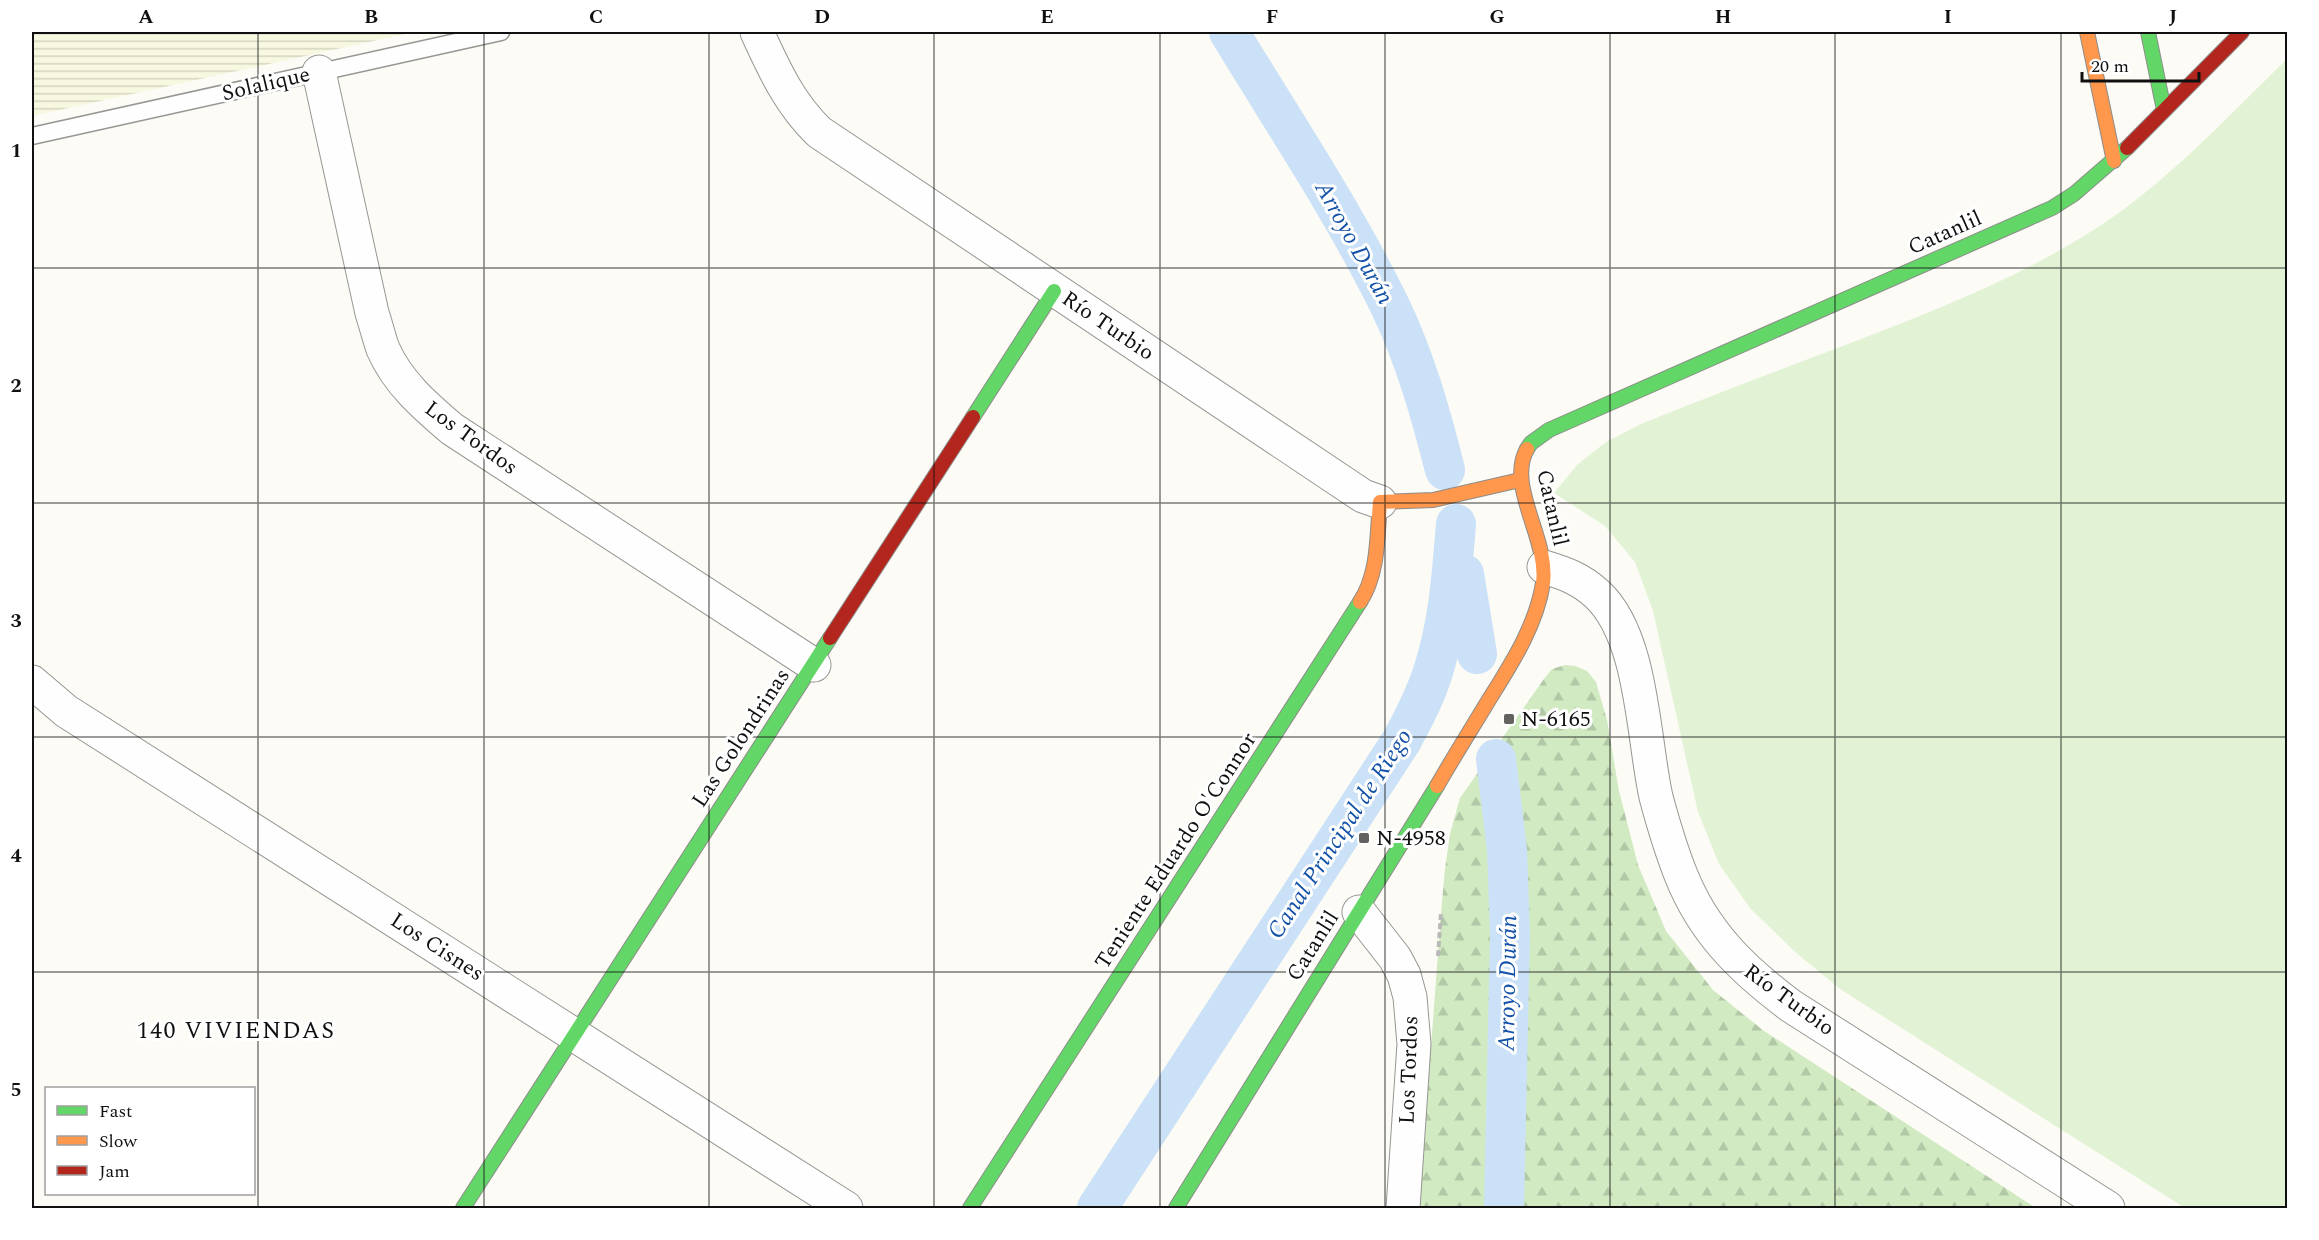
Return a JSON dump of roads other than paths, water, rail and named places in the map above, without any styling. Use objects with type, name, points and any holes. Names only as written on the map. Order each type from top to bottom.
[{"type":"street","name":"Río Turbio","points":[[757,32],[788,96],[802,116],[819,132],[1363,496],[1380,502],[1400,504],[1520,480]]},
{"type":"street","points":[[2087,32],[2114,161]]},
{"type":"street","points":[[2148,32],[2164,110]]},
{"type":"street","name":"Catanlil","points":[[1176,1209],[1511,665],[1540,602],[1544,567],[1539,536],[1520,480],[1522,453],[1530,441],[1538,435],[2030,219],[2074,194],[2114,161],[2242,32]]},
{"type":"street","name":"Los Tordos","points":[[319,72],[372,313],[383,349],[400,379],[425,406],[452,429],[814,665]]},
{"type":"street","name":"Las Golondrinas","points":[[464,1209],[1054,291]]},
{"type":"street","name":"Teniente Eduardo O'Connor","points":[[970,1209],[1365,595],[1375,565],[1380,502]]},
{"type":"street","name":"Río Turbio","points":[[1544,567],[1567,574],[1598,595],[1623,635],[1639,692],[1656,796],[1667,836],[1682,877],[1723,947],[1755,979],[1791,1006],[2108,1209]]},
{"type":"street","name":"Los Cisnes","points":[[32,682],[66,711],[846,1209]]},
{"type":"street","name":"Los Tordos","points":[[1359,912],[1395,958],[1404,975],[1410,997],[1413,1044],[1403,1209]]},
{"type":"lane","name":"Solalique","points":[[32,136],[501,32]]},
{"type":"waterway","name":"Arroyo Durán","points":[[1229,32],[1333,201],[1390,306],[1422,386],[1445,470]]},
{"type":"waterway","name":"Canal Principal de Riego","points":[[1097,1208],[1407,731],[1429,684],[1440,648],[1449,595],[1456,524]]},
{"type":"waterway","name":"Arroyo Durán","points":[[1464,574],[1477,654]]},
{"type":"waterway","name":"Arroyo Durán","points":[[1496,759],[1507,850],[1510,935],[1504,1208]]},
{"type":"place","name":"N-6165","points":[[1509,719]]},
{"type":"place","name":"N-4958","points":[[1364,838]]},
{"type":"district","name":"140 VIVIENDAS","points":[[236,1031]]}]
